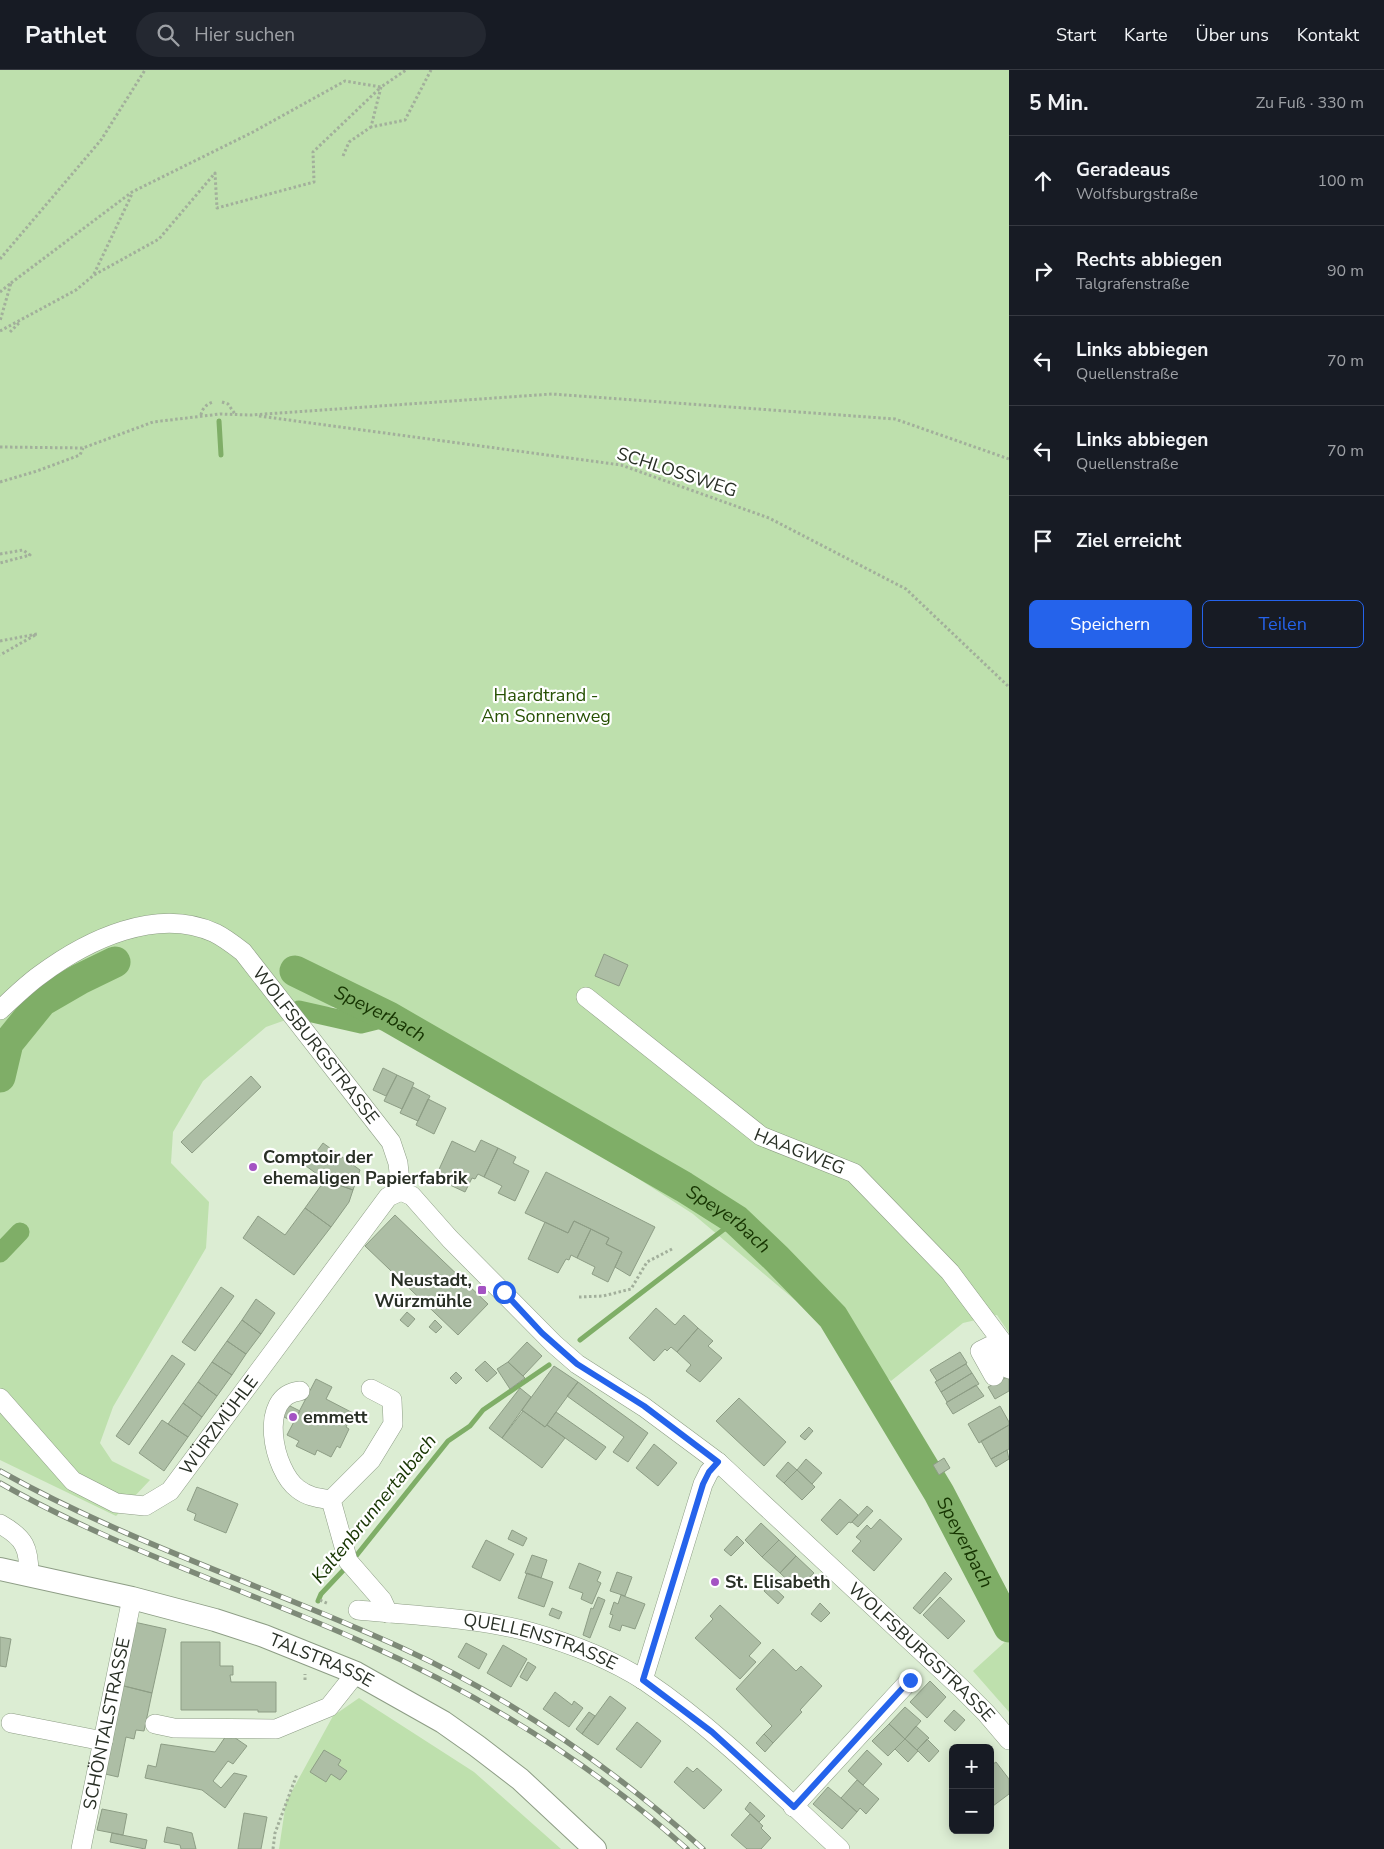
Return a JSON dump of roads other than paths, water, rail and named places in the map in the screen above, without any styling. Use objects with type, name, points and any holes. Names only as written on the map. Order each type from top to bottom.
[{"type":"main road","name":"TALSTRASSE","points":[[0,1569],[132,1598],[215,1620],[264,1636],[356,1673],[443,1722],[477,1746],[520,1779],[595,1849]]},
{"type":"street","name":"WOLFSBURGSTRASSE","points":[[0,1010],[40,975],[72,953],[132,928],[180,923],[196,926],[214,932],[243,952],[287,1010],[358,1097],[391,1142],[401,1174],[401,1191],[412,1196],[450,1239],[554,1344],[577,1364],[644,1406],[718,1462],[961,1688],[1009,1740]]},
{"type":"street","name":"HAAGWEG","points":[[586,997],[761,1136],[854,1172],[950,1272],[1009,1351]]},
{"type":"street","name":"WÜRZMÜHLE","points":[[0,1398],[74,1481],[116,1503],[146,1506],[170,1491],[388,1197],[401,1191]]},
{"type":"street","points":[[331,1500],[371,1460],[393,1424],[392,1400],[371,1389]]},
{"type":"street","points":[[300,1391],[290,1392],[282,1398],[275,1417],[273,1431],[277,1453],[287,1477],[298,1489],[313,1497],[331,1500]]},
{"type":"street","points":[[643,1680],[703,1484],[709,1472],[718,1462]]},
{"type":"street","points":[[331,1500],[352,1566],[382,1600],[388,1613]]},
{"type":"street","points":[[0,1524],[10,1530],[26,1545],[29,1557],[29,1575]]},
{"type":"street","name":"SCHÖNTALSTRASSE","points":[[81,1849],[132,1598]]},
{"type":"street","name":"QUELLENSTRASSE","points":[[358,1610],[496,1624],[568,1644],[606,1660],[643,1680],[712,1732],[840,1849]]},
{"type":"street","points":[[155,1724],[174,1728],[276,1730],[329,1707],[356,1673]]},
{"type":"street","points":[[794,1807],[910,1680]]},
{"type":"street","points":[[11,1723],[103,1741]]},
{"type":"waterway","points":[[219,421],[221,455]]},
{"type":"waterway","name":"Speyerbach","points":[[0,1077],[8,1043],[42,1001],[115,962]]},
{"type":"waterway","name":"Speyerbach","points":[[295,971],[389,1017],[684,1187],[736,1220],[833,1317],[939,1493],[1009,1627]]},
{"type":"waterway","points":[[299,1010],[361,1024],[389,1017]]},
{"type":"waterway","name":"Kaltenbrunnertalbach","points":[[580,1340],[736,1220]]},
{"type":"waterway","points":[[0,1253],[20,1232]]},
{"type":"waterway","name":"Kaltenbrunnertalbach","points":[[318,1601],[321,1594],[352,1561],[448,1441],[470,1426],[483,1410],[549,1365]]},
{"type":"railway","points":[[0,1471],[49,1497],[148,1543],[352,1626],[402,1648],[483,1689],[522,1712],[597,1763],[669,1819],[703,1849]]},
{"type":"railway","points":[[0,1483],[87,1528],[315,1621],[404,1661],[447,1683],[532,1732],[572,1759],[612,1788],[687,1849]]},
{"type":"place","name":"Comptoir der ehemaligen Papierfabrik","points":[[253,1167]]},
{"type":"place","name":"Neustadt, Würzmühle","points":[[482,1290]]},
{"type":"place","name":"emmett","points":[[293,1417]]},
{"type":"place","name":"St. Elisabeth","points":[[715,1582]]},
{"type":"park label","name":"Haardtrand - Am Sonnenweg","points":[[546,705]]}]
